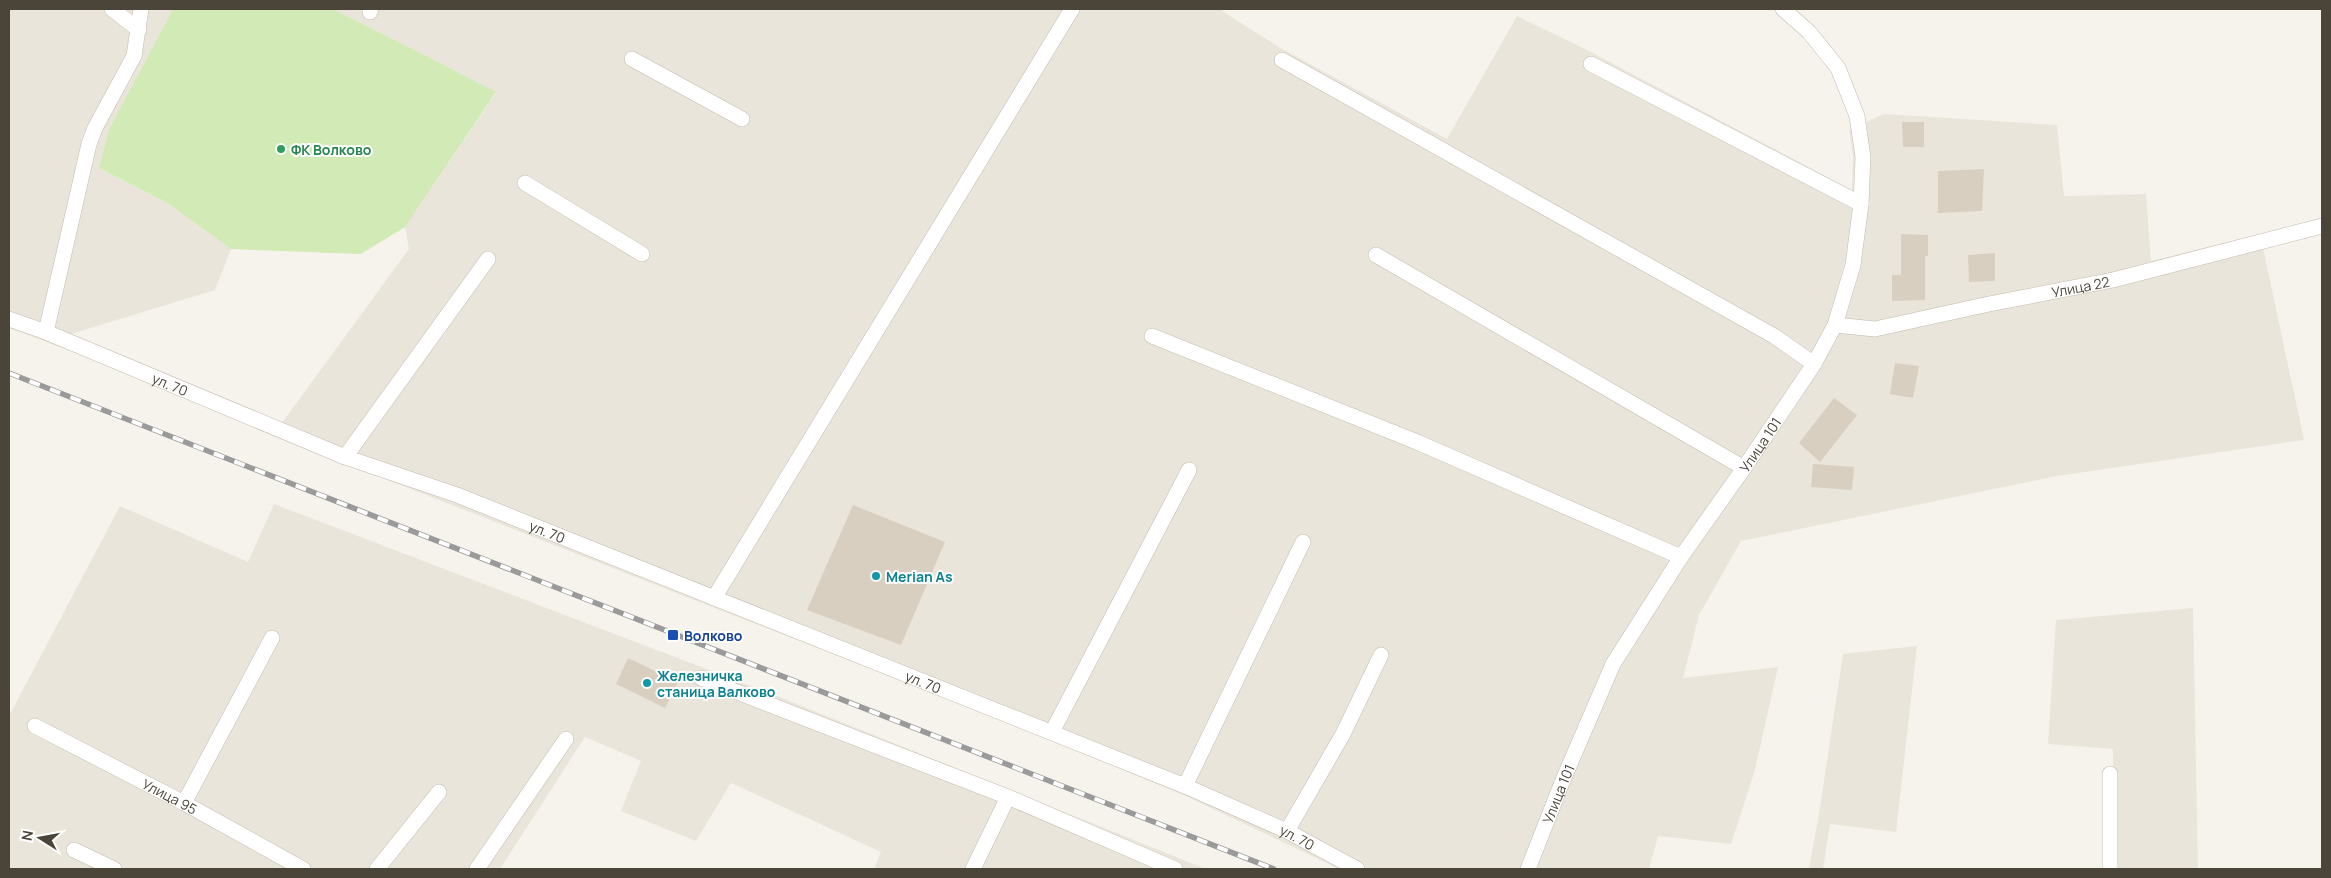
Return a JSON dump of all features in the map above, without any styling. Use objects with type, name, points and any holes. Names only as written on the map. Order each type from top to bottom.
[{"type":"street","points":[[112,9],[139,30]]},
{"type":"street","points":[[46,332],[89,144],[95,128],[134,56],[141,9]]},
{"type":"street","points":[[714,598],[1072,9]]},
{"type":"street","name":"Улица 101","points":[[1528,869],[1563,780],[1614,664],[1681,557],[1814,364],[1836,325],[1853,265],[1861,204],[1862,158],[1857,116],[1838,68],[1809,32],[1783,9]]},
{"type":"street","points":[[632,59],[742,119]]},
{"type":"street","points":[[1282,60],[1774,336],[1814,364]]},
{"type":"street","points":[[1591,64],[1861,204]]},
{"type":"street","points":[[525,183],[642,254]]},
{"type":"street","name":"Улица 22","points":[[1836,325],[1875,330],[1989,304],[2112,280],[2322,226]]},
{"type":"street","points":[[1376,255],[1744,468]]},
{"type":"street","points":[[345,457],[488,259]]},
{"type":"street","name":"ул. 70","points":[[9,319],[46,332],[345,457],[456,495],[1185,786],[1287,831],[1357,869]]},
{"type":"street","points":[[1152,336],[1417,442],[1681,557]]},
{"type":"street","points":[[1052,732],[1189,470]]},
{"type":"street","points":[[1185,786],[1304,542]]},
{"type":"street","points":[[184,803],[272,638]]},
{"type":"street","points":[[1287,831],[1344,734],[1381,655]]},
{"type":"street","points":[[701,678],[1008,797],[1175,869]]},
{"type":"street","name":"Улица 95","points":[[35,726],[184,803],[297,868]]},
{"type":"street","points":[[477,869],[566,739]]},
{"type":"street","points":[[2110,774],[2110,869]]},
{"type":"street","points":[[377,869],[439,792]]},
{"type":"street","points":[[973,869],[1008,797]]},
{"type":"street","points":[[74,850],[114,869]]},
{"type":"shaded area","points":[[9,9],[173,9],[109,129],[99,168],[166,202],[231,249],[215,290],[71,334],[65,349],[9,328]]},
{"type":"shaded area","points":[[333,9],[1223,9],[1222,11],[1277,46],[1447,139],[1517,16],[1585,49],[1852,190],[1853,156],[1849,129],[1884,114],[2057,125],[2064,196],[2146,194],[2151,261],[2260,234],[2304,440],[2057,476],[1741,541],[1699,615],[1683,678],[1778,667],[1755,770],[1731,844],[1658,836],[1649,869],[1339,869],[1190,798],[1060,743],[273,435],[409,249],[405,227],[496,93]]},
{"type":"shaded area","points":[[274,504],[772,694],[1206,869],[874,869],[881,852],[731,783],[696,841],[621,811],[641,761],[585,737],[500,869],[9,869],[9,716],[120,506],[248,562]]},
{"type":"shaded area","points":[[2193,608],[2198,869],[2114,869],[2113,749],[2048,744],[2056,620]]},
{"type":"shaded area","points":[[1917,646],[1896,832],[1830,824],[1823,869],[1809,869],[1843,654]]},
{"type":"green space","name":"ФК Волково","points":[[173,9],[333,9],[496,92],[405,227],[361,254],[231,249],[166,202],[99,168],[109,129]]},
{"type":"building","points":[[1902,122],[1924,122],[1924,147],[1903,147]]},
{"type":"building","points":[[1984,169],[1982,211],[1938,213],[1938,171]]},
{"type":"building","points":[[1901,234],[1928,235],[1928,256],[1925,256],[1925,300],[1892,301],[1892,275],[1901,275]]},
{"type":"building","points":[[1995,253],[1995,281],[1969,282],[1968,255]]},
{"type":"building","points":[[1895,363],[1919,366],[1913,398],[1890,394]]},
{"type":"building","points":[[1834,398],[1857,415],[1820,462],[1799,443]]},
{"type":"building","points":[[1813,464],[1854,467],[1852,490],[1811,487]]},
{"type":"building","name":"Merian As","points":[[853,505],[945,542],[901,645],[807,610]]},
{"type":"building","name":"Железничка станица Валково","points":[[628,658],[678,682],[665,708],[616,684]]},
{"type":"railway","points":[[9,373],[1274,869]]},
{"type":"place","name":"ФК Волково","points":[[281,149]]},
{"type":"place","name":"Merian As","points":[[876,576]]},
{"type":"place","name":"Волково","points":[[673,635]]},
{"type":"place","name":"Железничка станица Валково","points":[[647,683]]}]
